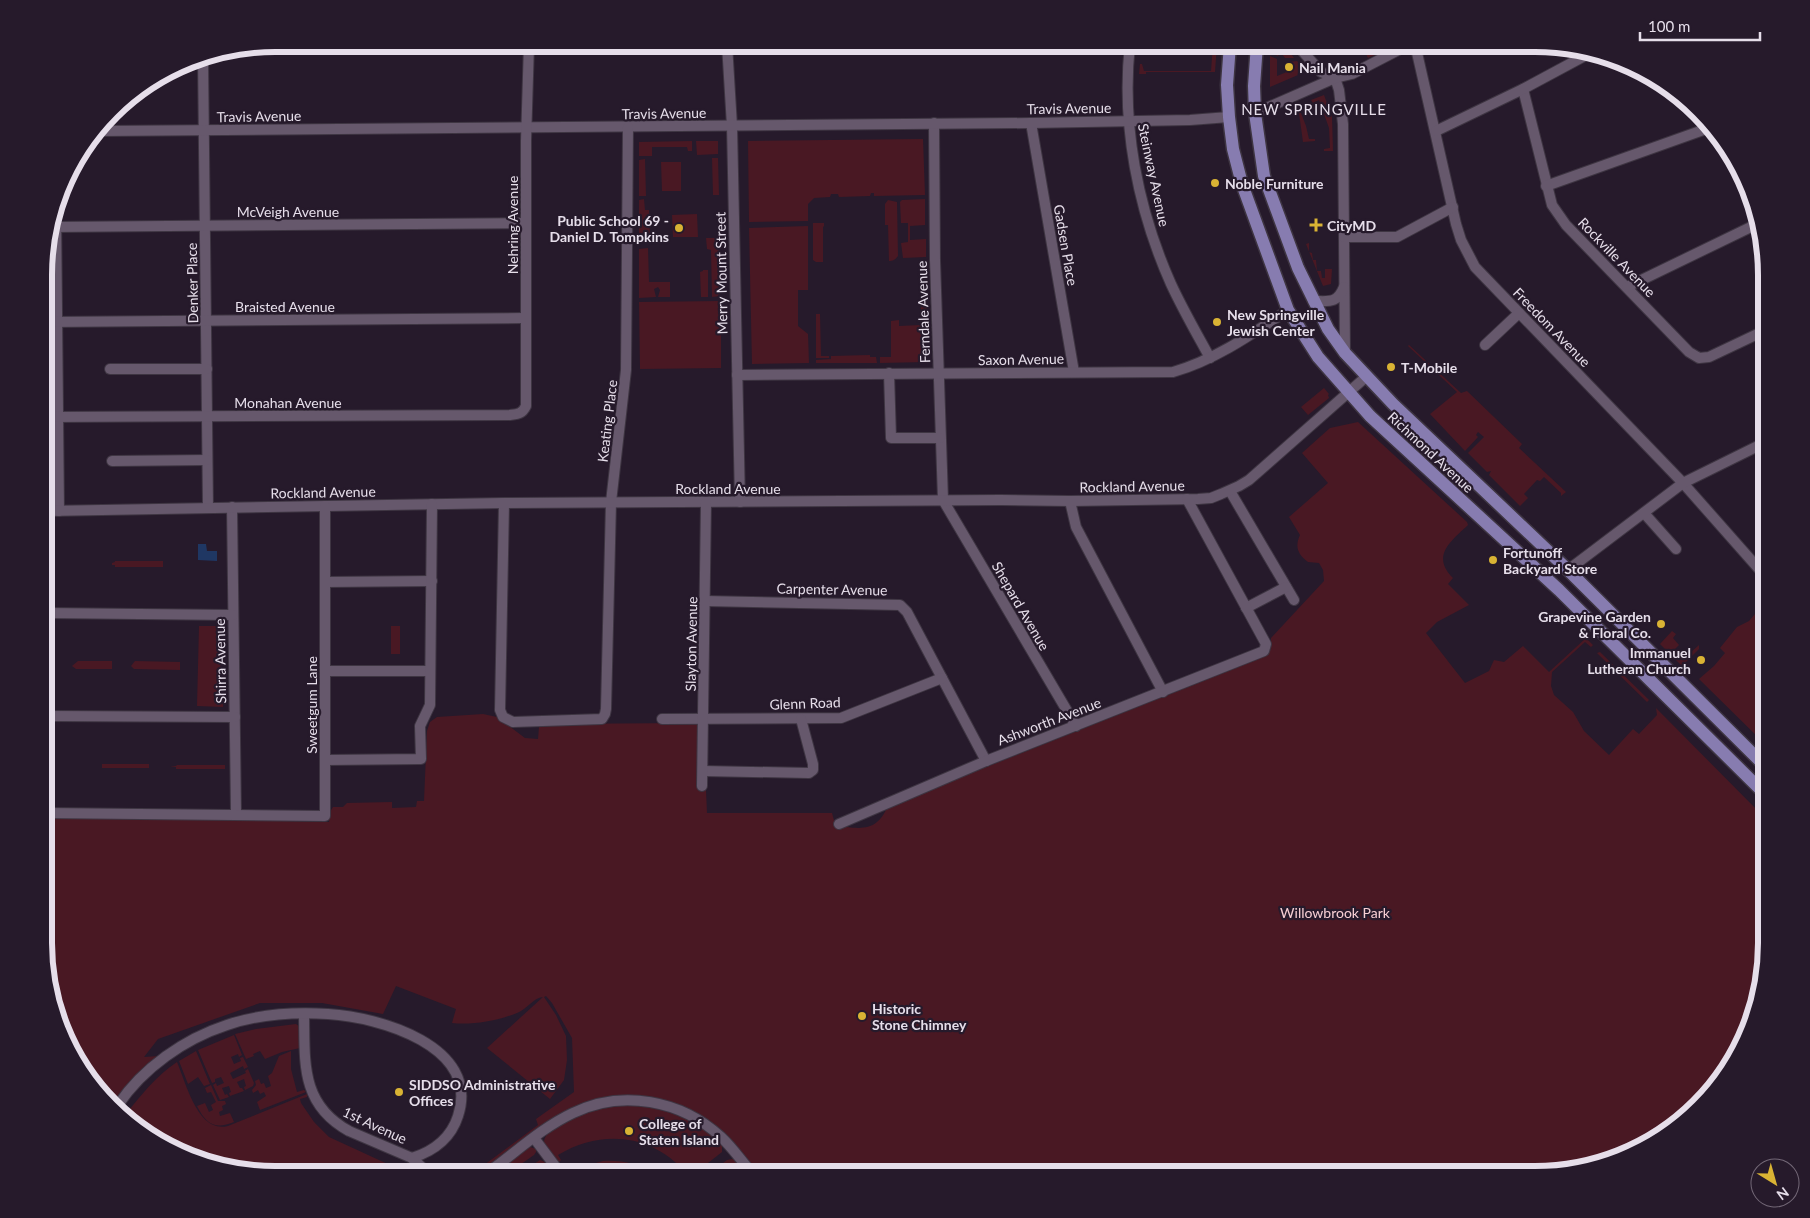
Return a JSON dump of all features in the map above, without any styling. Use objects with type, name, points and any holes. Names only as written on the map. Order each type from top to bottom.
[{"type":"main road","name":"Richmond Avenue","points":[[1229,52],[1227,86],[1229,117],[1233,149],[1242,184],[1288,310],[1318,358],[1370,416],[1559,590],[1758,788]]},
{"type":"main road","name":"Richmond Avenue","points":[[1256,52],[1254,86],[1255,113],[1264,176],[1298,268],[1313,301],[1328,329],[1345,353],[1435,445],[1568,570],[1758,759]]},
{"type":"street","name":"Nehring Avenue","points":[[526,406],[525,318],[529,52]]},
{"type":"street","name":"Merry Mount Street","points":[[727,52],[732,126],[740,502]]},
{"type":"street","name":"Steinway Avenue","points":[[1129,52],[1129,121],[1142,196],[1157,248],[1181,305],[1210,358]]},
{"type":"street","points":[[1304,52],[1321,72],[1335,78],[1339,90],[1344,124],[1345,353]]},
{"type":"street","points":[[1255,113],[1335,78],[1352,74],[1395,52]]},
{"type":"street","name":"Freedom Avenue","points":[[1417,52],[1456,224],[1467,254],[1484,278],[1683,483],[1758,568]]},
{"type":"street","points":[[1436,131],[1523,89],[1581,58]]},
{"type":"street","name":"Denker Place","points":[[203,64],[208,508]]},
{"type":"street","name":"Rockville Avenue","points":[[1523,89],[1552,205],[1566,225],[1689,352],[1699,358],[1709,357],[1758,334]]},
{"type":"street","name":"Travis Avenue","points":[[106,131],[1031,123],[1229,117]]},
{"type":"street","name":"Ferndale Avenue","points":[[934,123],[940,438],[943,500]]},
{"type":"street","name":"Gadsen Place","points":[[1031,123],[1074,372]]},
{"type":"street","name":"Keating Place","points":[[504,503],[500,710],[503,717],[513,722],[603,718],[606,708],[611,502],[626,370],[628,127]]},
{"type":"street","points":[[1546,186],[1703,129]]},
{"type":"street","points":[[1344,237],[1397,237],[1453,207]]},
{"type":"street","name":"McVeigh Avenue","points":[[58,227],[526,223]]},
{"type":"street","points":[[1627,287],[1752,227]]},
{"type":"street","points":[[55,244],[58,511]]},
{"type":"street","points":[[1313,301],[1335,300],[1339,298],[1345,286]]},
{"type":"street","name":"Saxon Avenue","points":[[737,375],[1173,372],[1188,368],[1210,358],[1288,310]]},
{"type":"street","points":[[1485,345],[1519,313]]},
{"type":"street","name":"Braisted Avenue","points":[[52,322],[525,318]]},
{"type":"street","points":[[110,369],[207,369]]},
{"type":"street","points":[[889,374],[891,438],[940,438]]},
{"type":"street","name":"Rockland Avenue","points":[[52,511],[504,503],[1070,501],[1211,498],[1230,491],[1260,471],[1367,376]]},
{"type":"street","name":"Monahan Avenue","points":[[52,417],[510,415],[519,414],[526,406]]},
{"type":"street","points":[[1568,570],[1683,483],[1758,446]]},
{"type":"street","points":[[112,461],[208,460]]},
{"type":"street","points":[[1230,491],[1294,600]]},
{"type":"street","points":[[1187,499],[1246,608],[1286,587]]},
{"type":"street","name":"Shepard Avenue","points":[[943,500],[1076,726]]},
{"type":"street","points":[[1070,501],[1076,527],[1163,692]]},
{"type":"street","name":"Slayton Avenue","points":[[702,786],[706,502]]},
{"type":"street","points":[[326,760],[421,759],[420,726],[430,705],[432,504]]},
{"type":"street","name":"Sweetgum Lane","points":[[236,814],[324,816],[326,760],[324,671],[325,506]]},
{"type":"street","name":"Shirra Avenue","points":[[232,507],[236,814]]},
{"type":"street","points":[[1644,514],[1676,548]]},
{"type":"street","points":[[325,582],[432,581]]},
{"type":"street","name":"Carpenter Avenue","points":[[705,600],[897,604],[904,607],[986,761]]},
{"type":"street","name":"Ashworth Avenue","points":[[839,824],[986,761],[1264,651],[1266,644],[1246,608]]},
{"type":"street","points":[[52,613],[234,615]]},
{"type":"street","points":[[324,671],[430,671]]},
{"type":"street","name":"Glenn Road","points":[[662,719],[841,718],[942,678]]},
{"type":"street","points":[[52,716],[235,717]]},
{"type":"street","points":[[703,771],[803,774],[811,772],[813,764],[800,719]]},
{"type":"street","points":[[52,813],[236,814]]},
{"type":"street","points":[[120,1102],[141,1078],[173,1051],[199,1036],[227,1025],[267,1016],[304,1014],[346,1015],[385,1024],[423,1041],[439,1051],[450,1063],[456,1074],[461,1095],[457,1120],[450,1133],[442,1142],[424,1154],[412,1158]]},
{"type":"street","name":"1st Avenue","points":[[304,1014],[307,1080],[311,1091],[322,1109],[329,1118],[344,1128],[412,1158],[420,1166]]},
{"type":"street","points":[[497,1166],[560,1120],[586,1107],[615,1101],[650,1101],[679,1110],[709,1127],[722,1137],[746,1166]]},
{"type":"street","points":[[534,1138],[555,1166]]},
{"type":"green space","points":[[1212,52],[1216,52],[1215,72],[1146,72],[1146,74],[1139,74],[1140,64],[1142,64],[1144,71],[1211,71]]},
{"type":"green space","points":[[1270,52],[1280,52],[1278,56]]},
{"type":"green space","points":[[1281,52],[1290,52],[1294,58],[1285,58]]},
{"type":"green space","points":[[1365,52],[1381,52],[1368,58]]},
{"type":"green space","points":[[1270,56],[1277,59],[1277,76],[1294,69],[1289,62],[1297,61],[1305,70],[1270,87]]},
{"type":"green space","points":[[1324,95],[1332,117],[1333,151],[1324,151],[1324,149],[1330,148],[1329,128],[1319,100],[1313,103],[1311,100]]},
{"type":"green space","points":[[1304,103],[1305,106],[1299,108],[1309,139],[1315,139],[1315,141],[1303,142],[1298,106]]},
{"type":"green space","points":[[923,139],[925,195],[874,196],[874,193],[871,193],[870,196],[839,197],[838,194],[831,194],[830,197],[814,198],[808,204],[808,221],[749,222],[748,141]]},
{"type":"green space","points":[[692,141],[692,151],[688,151],[687,147],[652,147],[652,156],[639,156],[639,142]]},
{"type":"green space","points":[[696,141],[718,141],[718,154],[697,155]]},
{"type":"green space","points":[[712,158],[718,158],[719,195],[713,195]]},
{"type":"green space","points":[[645,159],[646,196],[639,196],[639,160]]},
{"type":"green space","points":[[661,162],[681,162],[681,191],[662,191]]},
{"type":"green space","points":[[644,199],[645,210],[649,210],[650,238],[639,238],[639,200]]},
{"type":"green space","points":[[925,199],[925,225],[910,226],[910,240],[926,239],[926,257],[903,258],[901,243],[908,242],[908,223],[901,223],[900,202],[902,200]]},
{"type":"green space","points":[[888,200],[897,202],[898,256],[894,260],[889,261],[888,225],[885,225],[885,204]]},
{"type":"green space","points":[[697,214],[698,237],[673,237],[672,215]]},
{"type":"green space","points":[[813,223],[824,223],[823,262],[813,260]]},
{"type":"green space","points":[[808,226],[808,290],[798,290],[798,326],[808,334],[809,363],[752,364],[749,228]]},
{"type":"green space","points":[[706,238],[719,238],[720,296],[712,297],[711,250],[707,249]]},
{"type":"green space","points":[[648,248],[649,282],[670,282],[670,297],[658,297],[660,290],[658,287],[654,289],[656,297],[639,298],[639,249]]},
{"type":"green space","points":[[1309,252],[1312,253],[1313,260],[1316,260],[1317,271],[1321,271],[1322,278],[1325,278],[1325,269],[1332,269],[1331,284],[1323,286]]},
{"type":"green space","points":[[708,270],[708,297],[701,297],[700,272]]},
{"type":"green space","points":[[920,272],[926,272],[927,312],[921,312]]},
{"type":"green space","points":[[721,301],[721,368],[640,369],[639,302]]},
{"type":"green space","points":[[816,314],[820,314],[821,356],[829,356],[829,358],[816,358]]},
{"type":"green space","points":[[899,320],[899,326],[921,325],[921,321],[927,320],[927,362],[880,363],[880,357],[891,357],[891,321]]},
{"type":"green space","points":[[1409,345],[1461,393],[1467,391],[1522,444],[1519,448],[1566,492],[1561,496],[1561,493],[1544,477],[1540,481],[1537,480],[1524,494],[1528,498],[1520,506],[1489,475],[1491,471],[1487,472],[1468,453],[1484,437],[1478,432],[1476,435],[1478,437],[1465,451],[1430,414],[1457,392]]},
{"type":"green space","points":[[870,355],[870,357],[876,357],[877,363],[816,363],[816,360],[831,359],[831,356]]},
{"type":"green space","points":[[1324,388],[1329,394],[1329,398],[1308,415],[1301,407]]},
{"type":"green space","name":"Willowbrook Park","points":[[1358,422],[1467,522],[1468,525],[1450,543],[1443,556],[1447,570],[1453,578],[1448,584],[1469,605],[1437,622],[1426,633],[1465,683],[1489,671],[1494,660],[1504,662],[1523,646],[1549,672],[1586,638],[1593,645],[1591,647],[1585,642],[1552,672],[1551,686],[1554,695],[1573,712],[1584,731],[1609,755],[1633,729],[1639,734],[1657,715],[1656,708],[1758,811],[1758,943],[1756,972],[1750,1001],[1741,1028],[1720,1067],[1702,1090],[1670,1120],[1633,1143],[1593,1158],[1564,1164],[1535,1166],[753,1166],[711,1122],[697,1114],[640,1097],[554,1119],[491,1166],[483,1166],[538,1125],[536,1119],[574,1092],[572,1038],[546,996],[544,997],[556,1015],[566,1036],[567,1060],[564,1080],[550,1099],[487,1048],[543,997],[536,999],[521,1011],[509,1016],[485,1022],[468,1023],[452,1023],[456,1009],[396,986],[383,1014],[322,1003],[260,1003],[158,1039],[144,1057],[159,1056],[116,1098],[90,1067],[75,1041],[60,1001],[54,972],[52,943],[52,818],[162,818],[329,822],[330,812],[333,807],[343,807],[347,803],[392,802],[392,808],[416,807],[417,801],[424,801],[427,731],[430,722],[437,717],[483,714],[497,717],[525,738],[538,739],[539,727],[542,724],[697,724],[698,789],[706,790],[707,813],[832,813],[835,823],[839,826],[867,827],[881,818],[888,806],[1261,658],[1271,649],[1271,638],[1324,581],[1323,570],[1319,563],[1308,562],[1299,553],[1297,546],[1300,535],[1289,517],[1328,483],[1302,453],[1330,428]]},
{"type":"green space","points":[[115,561],[163,561],[163,567],[115,567],[112,563]]},
{"type":"green space","points":[[1758,613],[1758,737],[1699,679],[1725,653],[1720,648],[1737,627],[1749,621]]},
{"type":"green space","points":[[199,626],[221,626],[220,689],[224,689],[223,707],[197,706]]},
{"type":"green space","points":[[391,626],[400,626],[400,654],[391,654]]},
{"type":"green space","points":[[1672,631],[1676,634],[1673,638],[1679,645],[1670,654],[1660,644]]},
{"type":"green space","points":[[1699,645],[1699,649],[1682,666],[1674,658],[1681,651],[1689,654]]},
{"type":"green space","points":[[1600,652],[1649,700],[1647,702],[1597,653]]},
{"type":"green space","points":[[78,661],[112,661],[112,669],[76,669],[72,666]]},
{"type":"green space","points":[[135,661],[180,662],[180,670],[134,669],[131,666]]},
{"type":"green space","points":[[102,764],[149,764],[149,768],[102,768]]},
{"type":"green space","points":[[177,765],[225,765],[225,769],[176,769],[176,767],[170,767]]},
{"type":"green space","points":[[296,1024],[300,1027],[300,1048],[282,1052],[265,1059],[260,1051],[246,1059],[235,1034],[256,1029]]},
{"type":"green space","points":[[234,1035],[242,1055],[239,1057],[238,1054],[231,1057],[234,1064],[241,1061],[240,1058],[243,1057],[248,1067],[244,1069],[243,1066],[230,1073],[233,1079],[246,1073],[245,1071],[248,1069],[254,1083],[253,1086],[245,1090],[244,1079],[237,1082],[244,1091],[230,1096],[229,1086],[222,1088],[225,1095],[227,1094],[229,1097],[220,1100],[213,1085],[216,1083],[217,1086],[224,1083],[221,1077],[215,1079],[215,1082],[212,1083],[198,1050]]},
{"type":"green space","points":[[196,1051],[210,1084],[204,1086],[198,1077],[188,1084],[179,1061]]},
{"type":"green space","points":[[291,1051],[291,1069],[297,1092],[304,1090],[306,1092],[260,1110],[257,1102],[266,1096],[264,1092],[260,1094],[258,1090],[253,1093],[252,1090],[256,1085],[255,1081],[259,1079],[266,1088],[271,1086],[268,1076],[272,1073],[279,1056]]},
{"type":"green space","points":[[177,1062],[189,1094],[201,1115],[209,1122],[218,1126],[228,1126],[307,1094],[307,1097],[300,1099],[301,1103],[314,1122],[329,1137],[392,1166],[275,1166],[246,1164],[217,1158],[190,1149],[151,1128],[129,1111],[156,1079]]},
{"type":"green space","points":[[211,1085],[218,1101],[225,1101],[226,1104],[222,1106],[223,1110],[219,1112],[220,1116],[230,1113],[234,1122],[221,1125],[212,1124],[200,1112],[197,1106],[205,1103],[209,1112],[213,1110],[211,1105],[216,1102],[211,1092],[207,1093],[205,1088]]},
{"type":"green space","points":[[626,1105],[666,1111],[690,1121],[712,1136],[722,1145],[722,1152],[704,1166],[679,1166],[658,1150],[642,1143],[609,1139],[592,1141],[575,1147],[558,1155],[561,1160],[559,1162],[544,1143],[547,1135],[565,1121],[605,1108]]},
{"type":"green space","points":[[530,1147],[536,1149],[534,1155],[518,1166],[505,1166]]},
{"type":"green space","points":[[540,1160],[548,1165],[546,1166],[531,1166]]},
{"type":"green space","points":[[727,1160],[736,1160],[741,1166],[719,1166]]},
{"type":"green space","points":[[603,1161],[617,1161],[638,1166],[585,1166]]},
{"type":"water","points":[[198,544],[206,544],[207,551],[217,551],[217,561],[198,560]]},
{"type":"place","name":"Nail Mania","points":[[1289,67]]},
{"type":"place","name":"Noble Furniture","points":[[1215,183]]},
{"type":"place","name":"CityMD","points":[[1316,225]]},
{"type":"place","name":"Public School 69 - Daniel D. Tompkins","points":[[679,228]]},
{"type":"place","name":"New Springville Jewish Center","points":[[1217,322]]},
{"type":"place","name":"T-Mobile","points":[[1391,367]]},
{"type":"place","name":"Fortunoff Backyard Store","points":[[1493,560]]},
{"type":"place","name":"Grapevine Garden & Floral Co.","points":[[1661,624]]},
{"type":"place","name":"Immanuel Lutheran Church","points":[[1701,660]]},
{"type":"place","name":"Historic Stone Chimney","points":[[862,1016]]},
{"type":"place","name":"SIDDSO Administrative Offices","points":[[399,1092]]},
{"type":"place","name":"College of Staten Island","points":[[629,1131]]},
{"type":"district","name":"NEW SPRINGVILLE","points":[[1314,109]]}]
